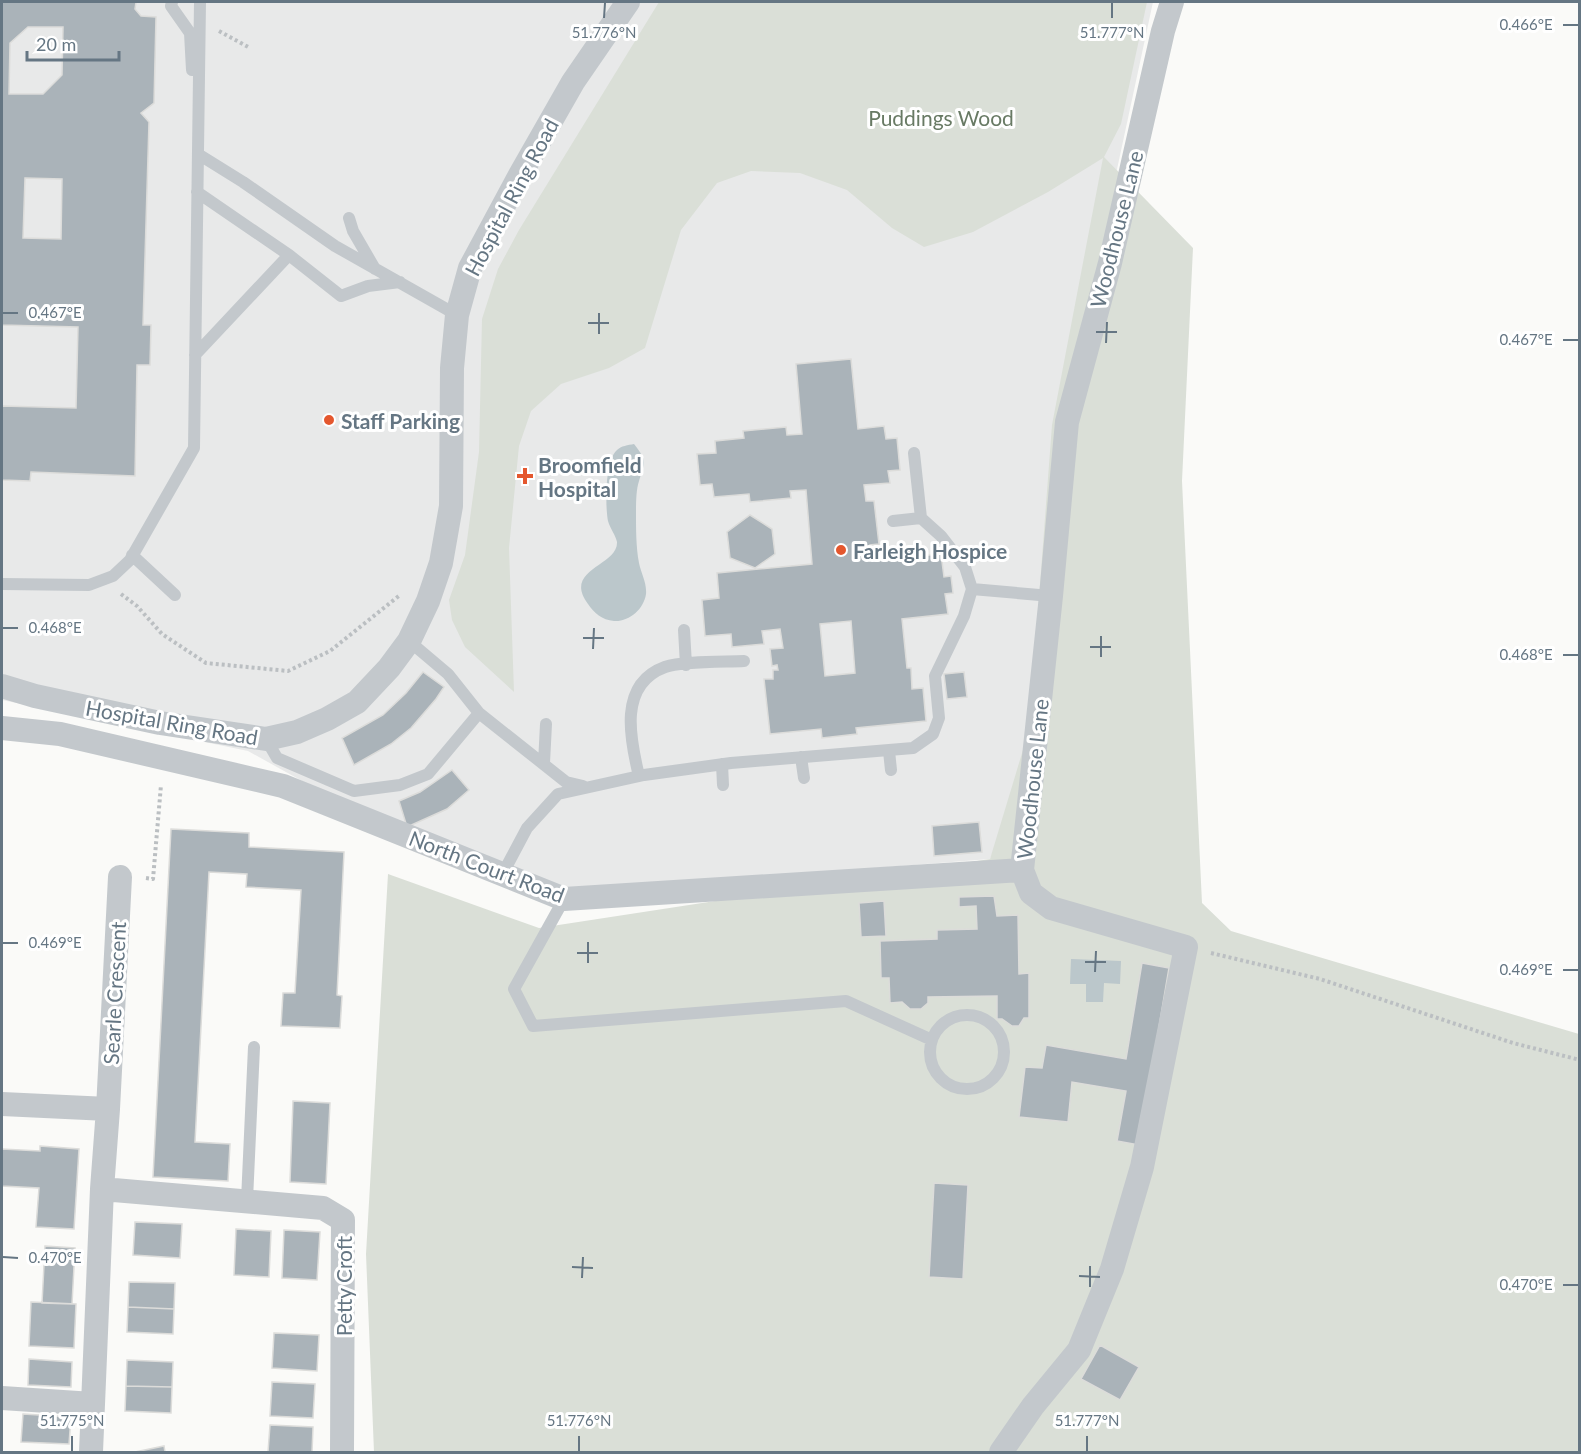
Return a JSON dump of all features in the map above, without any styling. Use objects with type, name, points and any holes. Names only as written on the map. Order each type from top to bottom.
[{"type":"street","name":"Hospital Ring Road","points":[[2,686],[35,696],[160,723],[258,733],[297,732],[357,702],[389,669],[409,641],[428,601],[441,563],[451,506],[452,368],[457,315],[470,268],[573,82],[628,2]]},
{"type":"street","name":"Woodhouse Lane","points":[[1172,2],[1163,31],[1110,263],[1067,422],[1052,596],[1022,870],[1031,893],[1051,908],[1186,947]]},
{"type":"street","name":"North Court Road","points":[[2,728],[60,734],[283,786],[564,899],[1022,870]]},
{"type":"street","name":"Searle Crescent","points":[[91,1452],[102,1189],[120,877]]},
{"type":"street","points":[[1001,1452],[1033,1406],[1079,1350],[1112,1269],[1142,1167],[1186,947]]},
{"type":"street","points":[[2,1104],[108,1109]]},
{"type":"street","name":"Petty Croft","points":[[102,1189],[323,1208],[343,1220],[342,1452]]},
{"type":"street","points":[[2,1398],[93,1404]]},
{"type":"lane","points":[[172,2],[171,6],[190,33],[198,154]]},
{"type":"lane","points":[[2,584],[89,585],[122,570],[194,448],[200,2]]},
{"type":"lane","points":[[198,154],[243,182],[335,246],[457,315]]},
{"type":"lane","points":[[197,192],[289,255],[340,296],[368,286],[400,282]]},
{"type":"lane","points":[[349,218],[353,231],[375,270]]},
{"type":"lane","points":[[195,355],[289,255]]},
{"type":"lane","points":[[502,874],[527,828],[558,794],[639,776],[722,764],[913,748],[933,734],[939,718],[935,676],[964,616],[972,589],[965,567],[941,536],[921,518],[914,453]]},
{"type":"lane","points":[[893,521],[921,518]]},
{"type":"lane","points":[[132,555],[175,595]]},
{"type":"lane","points":[[972,589],[1052,596]]},
{"type":"lane","points":[[684,630],[686,665]]},
{"type":"lane","points":[[409,641],[448,674],[479,713],[566,782],[587,787]]},
{"type":"lane","points":[[639,776],[631,743],[631,710],[637,688],[654,672],[668,666],[744,661]]},
{"type":"lane","points":[[258,733],[277,758],[354,791],[400,785],[428,774],[479,713]]},
{"type":"lane","points":[[544,763],[546,724]]},
{"type":"lane","points":[[889,751],[891,770]]},
{"type":"lane","points":[[801,757],[804,778]]},
{"type":"lane","points":[[722,764],[723,785]]},
{"type":"lane","points":[[564,899],[514,989],[533,1026],[846,1001],[932,1040]]},
{"type":"lane","points":[[969,1015],[981,1018],[999,1033],[1004,1044],[1001,1068],[984,1086],[960,1089],[948,1084],[932,1065],[930,1053],[932,1040],[938,1030],[957,1017],[969,1015]]},
{"type":"lane","points":[[247,1200],[254,1047]]},
{"type":"path","points":[[200,19],[250,48]]},
{"type":"path","points":[[103,580],[137,606],[162,634],[206,663],[288,671],[330,651],[404,592],[428,601]]},
{"type":"path","points":[[120,877],[153,879],[163,758]]},
{"type":"path","points":[[1186,947],[1320,979],[1513,1043],[1580,1060]]},
{"type":"shaded area","name":"Broomfield Hospital","points":[[2,2],[1153,2],[1108,211],[1045,526],[1029,730],[1013,802],[990,859],[566,892],[304,782],[248,751],[2,700]]},
{"type":"shaded area","points":[[634,444],[644,462],[637,492],[636,525],[638,557],[646,594],[645,600],[635,614],[620,621],[614,621],[602,618],[593,610],[582,592],[582,583],[586,575],[615,550],[617,542],[607,514],[608,473],[613,455],[617,450]]},
{"type":"shaded area","points":[[1071,959],[1121,961],[1120,984],[1104,983],[1103,1002],[1086,1002],[1086,984],[1070,984]]},
{"type":"green space","name":"Puddings Wood","points":[[659,2],[1147,2],[1121,124],[1104,157],[1193,248],[1182,481],[1202,903],[1231,931],[1579,1034],[1579,1452],[374,1452],[366,1254],[388,874],[539,928],[990,859],[1029,730],[1052,425],[1103,158],[1048,192],[973,232],[924,247],[892,228],[847,190],[800,173],[751,171],[717,183],[681,230],[645,348],[609,368],[561,384],[531,411],[519,446],[509,548],[514,692],[465,647],[452,620],[449,600],[465,555],[479,452],[482,319],[498,269],[519,230]]},
{"type":"building","points":[[2,2],[136,2],[135,9],[141,16],[156,17],[154,103],[141,113],[149,122],[143,325],[151,325],[150,365],[137,365],[135,476],[31,472],[30,481],[2,480],[2,406],[76,408],[78,327],[2,325]],"holes":[[[28,27],[63,27],[62,75],[43,94],[9,94],[10,43]],[[25,178],[62,179],[61,239],[23,238]]]},
{"type":"building","name":"Farleigh Hospice","points":[[851,359],[858,429],[884,426],[886,439],[897,438],[900,470],[888,471],[890,483],[864,485],[866,501],[874,501],[879,544],[870,545],[871,560],[941,554],[944,577],[951,576],[953,593],[945,594],[948,614],[902,619],[907,668],[911,668],[912,689],[923,688],[926,721],[856,728],[857,734],[822,738],[821,729],[770,734],[764,679],[773,679],[773,670],[778,670],[777,665],[772,666],[770,649],[783,648],[780,629],[762,631],[764,644],[732,647],[731,634],[705,636],[702,600],[719,598],[717,573],[812,564],[806,490],[790,491],[791,498],[750,502],[749,494],[714,497],[712,484],[700,485],[697,454],[716,453],[715,441],[744,438],[743,431],[786,427],[787,435],[802,434],[796,364]],"holes":[[[851,621],[855,673],[825,676],[820,624]]]},
{"type":"building","points":[[750,515],[772,529],[775,554],[755,568],[730,558],[727,532]]},
{"type":"building","points":[[423,672],[444,687],[436,699],[411,728],[391,744],[354,765],[342,738],[383,715],[406,693]]},
{"type":"building","points":[[964,672],[967,697],[947,699],[944,674]]},
{"type":"building","points":[[452,770],[469,790],[447,809],[407,827],[399,801],[420,792]]},
{"type":"building","points":[[979,822],[982,852],[934,856],[932,826]]},
{"type":"building","points":[[171,829],[249,833],[249,847],[344,852],[337,995],[342,996],[340,1028],[281,1026],[283,993],[295,993],[301,890],[246,887],[247,874],[209,872],[195,1142],[230,1144],[228,1181],[153,1177]]},
{"type":"building","points":[[994,896],[997,916],[1018,915],[1019,974],[1029,973],[1029,1018],[1024,1018],[1019,1026],[1012,1026],[1002,1019],[997,1019],[997,996],[928,997],[928,1003],[921,1009],[910,1009],[902,1002],[890,1003],[889,978],[881,978],[880,941],[937,939],[937,930],[977,929],[976,906],[959,907],[959,897]]},
{"type":"building","points":[[884,901],[886,936],[861,937],[859,903]]},
{"type":"building","points":[[1142,963],[1169,968],[1139,1145],[1117,1141],[1126,1091],[1072,1082],[1068,1122],[1019,1117],[1025,1067],[1042,1068],[1046,1045],[1126,1059]]},
{"type":"building","points":[[293,1101],[330,1103],[326,1184],[290,1182]]},
{"type":"building","points":[[40,1146],[79,1149],[74,1229],[36,1227],[39,1188],[2,1186],[2,1149],[40,1151]]},
{"type":"building","points":[[934,1183],[968,1185],[963,1279],[929,1277]]},
{"type":"building","points":[[135,1222],[182,1224],[180,1258],[133,1255]]},
{"type":"building","points":[[236,1229],[271,1231],[269,1277],[234,1275]]},
{"type":"building","points":[[284,1230],[320,1232],[317,1280],[282,1278]]},
{"type":"building","points":[[45,1246],[75,1248],[72,1304],[42,1303]]},
{"type":"building","points":[[129,1282],[175,1283],[174,1309],[128,1307]]},
{"type":"building","points":[[31,1302],[76,1304],[74,1348],[29,1346]]},
{"type":"building","points":[[128,1307],[174,1309],[173,1334],[127,1332]]},
{"type":"building","points":[[274,1333],[319,1335],[317,1371],[272,1368]]},
{"type":"building","points":[[1100,1345],[1139,1367],[1120,1400],[1081,1379]]},
{"type":"building","points":[[29,1359],[72,1362],[71,1387],[28,1385]]},
{"type":"building","points":[[127,1360],[173,1362],[172,1387],[126,1386]]},
{"type":"building","points":[[272,1382],[315,1384],[313,1418],[270,1416]]},
{"type":"building","points":[[126,1386],[172,1387],[171,1413],[125,1411]]},
{"type":"building","points":[[23,1414],[71,1417],[69,1444],[21,1442]]},
{"type":"building","points":[[270,1425],[313,1427],[312,1452],[268,1452]]},
{"type":"building","points":[[164,1446],[165,1452],[135,1452]]},
{"type":"place","name":"Staff Parking","points":[[329,420]]},
{"type":"place","name":"Broomfield Hospital","points":[[525,476]]},
{"type":"place","name":"Farleigh Hospice","points":[[841,550]]}]
